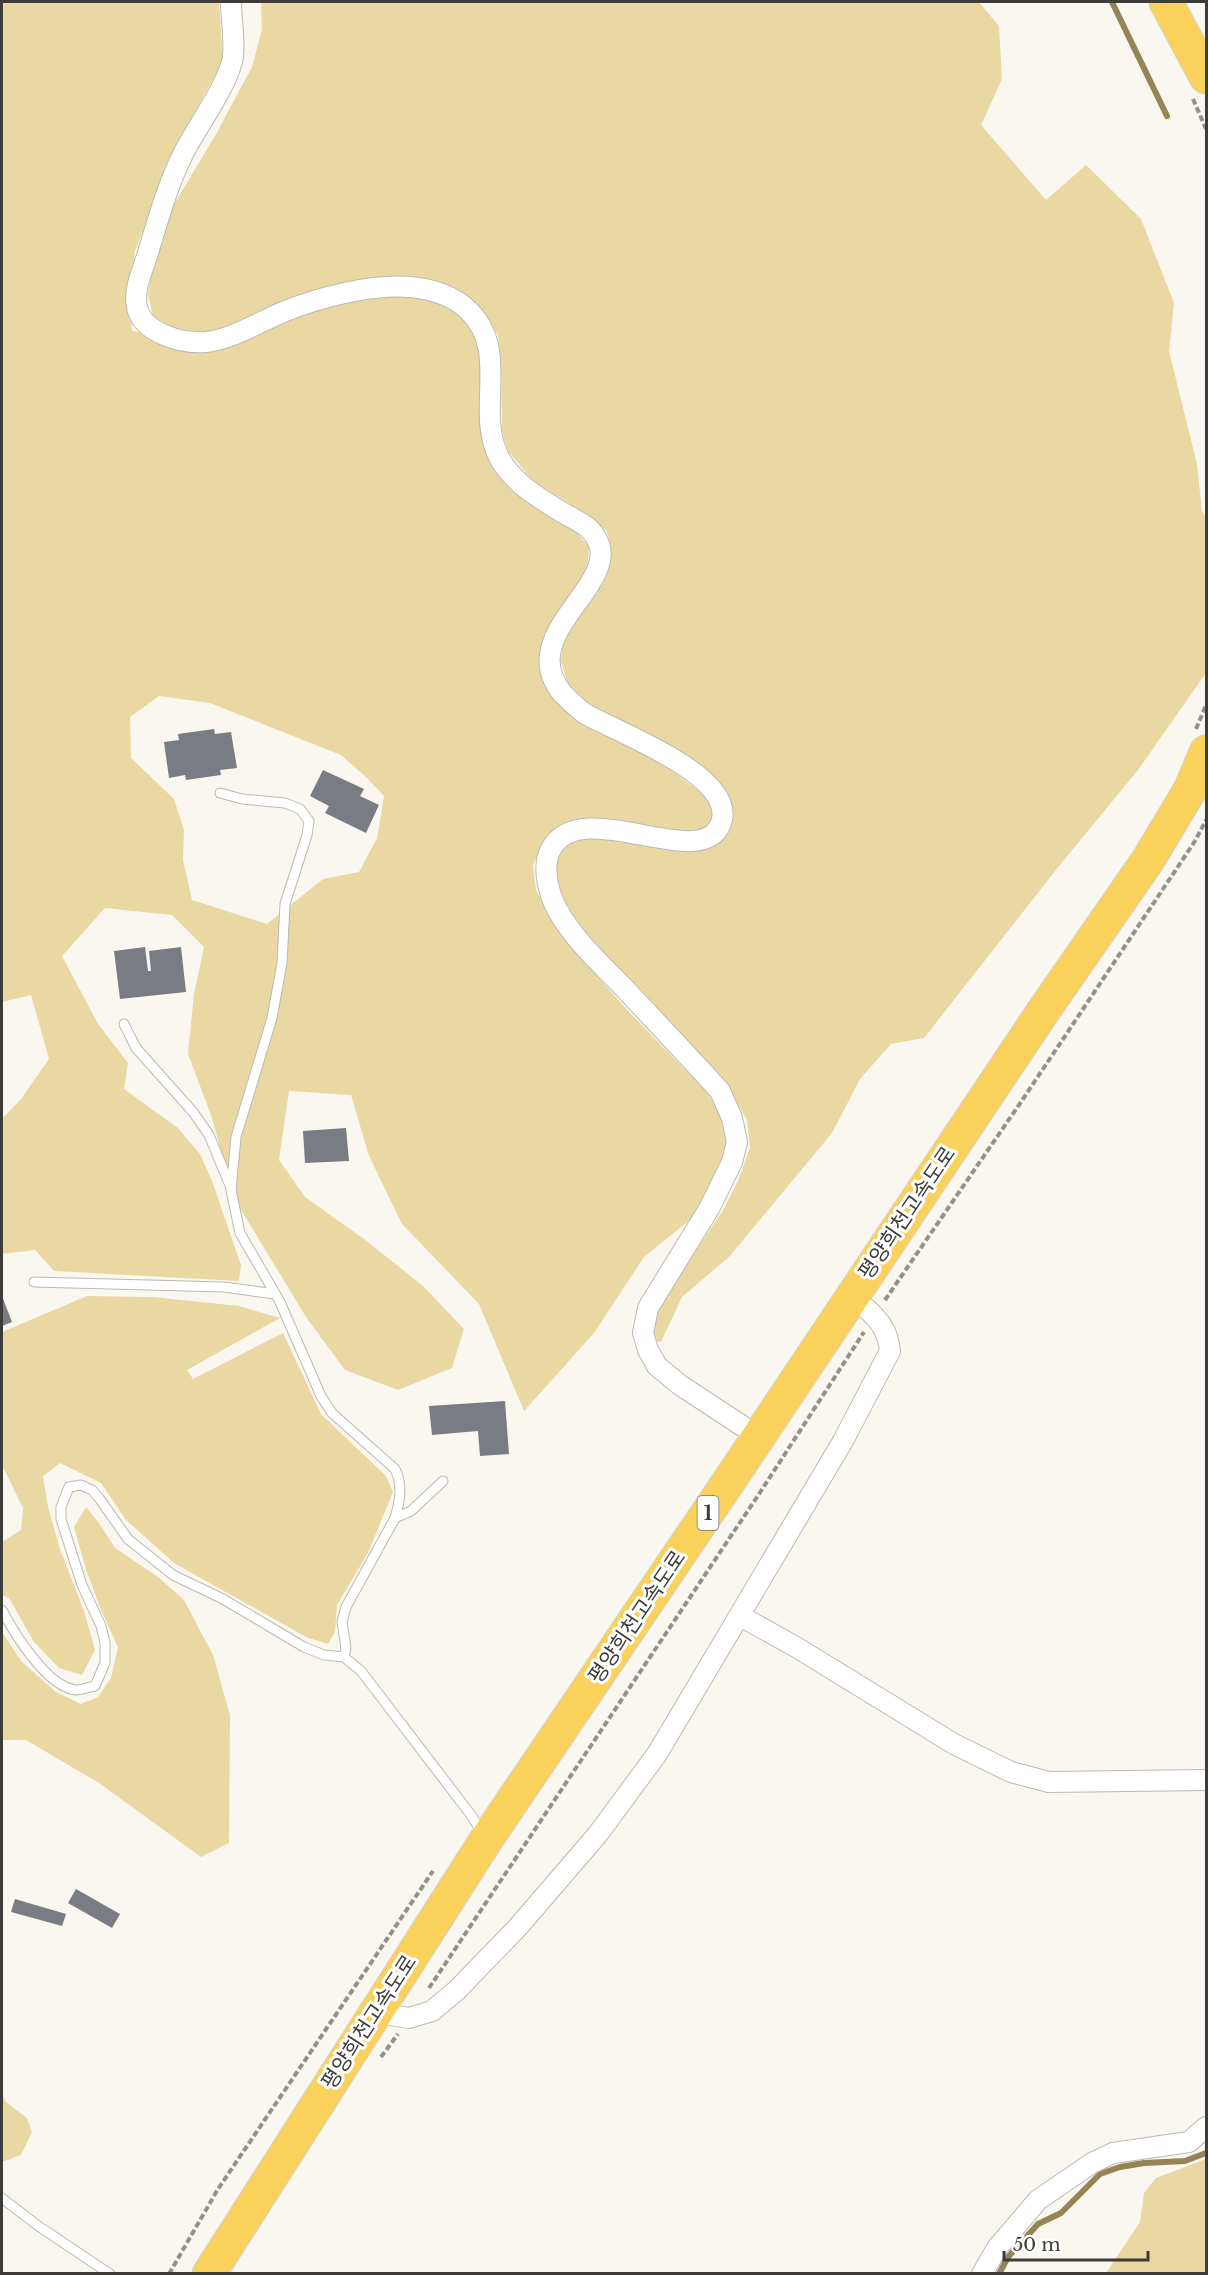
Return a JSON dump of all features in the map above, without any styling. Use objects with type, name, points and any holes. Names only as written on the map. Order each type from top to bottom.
[{"type":"highway","points":[[1166,2],[1206,77]]},
{"type":"highway","name":"평양희천고속도로","points":[[209,2274],[486,1840],[759,1437],[921,1192],[1148,860],[1190,790],[1206,752]]},
{"type":"highway","name":"평양희천고속도로","points":[[228,2274],[400,2016],[419,1969],[871,1312],[1196,807],[1206,788]]},
{"type":"street","points":[[231,2],[233,57],[225,79],[183,153],[169,184],[135,301],[140,318],[154,329],[172,338],[191,342],[207,342],[221,339],[288,310],[332,296],[403,286],[425,288],[462,304],[475,316],[488,338],[491,368],[490,419],[497,455],[510,475],[560,511],[590,528],[600,545],[600,555],[590,586],[559,627],[551,647],[550,666],[560,690],[582,712],[633,735],[700,777],[718,798],[723,809],[721,823],[712,836],[696,841],[599,828],[577,829],[561,838],[551,849],[547,866],[547,882],[557,909],[579,941],[720,1091],[732,1118],[737,1142],[732,1162],[710,1207],[648,1308],[643,1333],[648,1350],[657,1366],[680,1385],[759,1437]]},
{"type":"street","points":[[400,2016],[432,2012],[457,1990],[518,1927],[598,1834],[657,1754],[843,1441],[890,1351],[884,1328],[871,1312]]},
{"type":"street","points":[[740,1616],[796,1647],[954,1744],[1011,1772],[1049,1782],[1206,1780]]},
{"type":"street","points":[[982,2274],[997,2248],[1038,2199],[1092,2163],[1113,2153],[1189,2142],[1206,2127]]},
{"type":"lane","points":[[220,793],[242,799],[285,803],[300,809],[309,821],[307,835],[285,904],[282,963],[272,1018],[236,1137],[231,1190]]},
{"type":"lane","points":[[124,1024],[136,1048],[193,1112],[209,1134],[231,1190],[240,1233],[275,1294],[321,1396],[332,1413],[395,1469],[400,1481],[400,1502],[395,1518],[346,1607],[342,1622],[346,1648],[344,1657]]},
{"type":"lane","points":[[34,1282],[224,1287],[275,1294]]},
{"type":"lane","points":[[395,1518],[411,1511],[442,1481]]},
{"type":"lane","points":[[2,1610],[15,1635],[56,1681],[76,1690],[95,1686],[105,1663],[105,1643],[101,1626],[82,1585],[61,1520],[61,1507],[69,1487],[81,1485],[92,1490],[128,1539],[173,1575],[222,1599],[304,1647],[324,1655],[344,1657],[361,1671],[471,1815],[486,1840]]},
{"type":"lane","points":[[2,2198],[110,2274]]},
{"type":"path","points":[[379,2059],[400,2016],[566,1780],[759,1494],[871,1312],[1021,1102],[1195,841],[1206,820]]},
{"type":"shaded area","points":[[2,2],[219,2],[223,61],[195,112],[135,251],[129,293],[132,331],[144,333],[191,352],[214,347],[293,314],[350,299],[392,293],[427,298],[463,316],[479,340],[484,369],[485,438],[589,546],[587,575],[573,597],[558,611],[544,645],[545,681],[640,746],[704,795],[712,809],[712,820],[705,829],[686,832],[595,819],[562,825],[546,838],[533,865],[536,890],[561,936],[631,1014],[704,1089],[722,1114],[730,1142],[721,1166],[691,1219],[644,1257],[594,1333],[524,1411],[479,1304],[402,1224],[369,1156],[351,1095],[289,1091],[279,1160],[305,1197],[364,1239],[423,1286],[464,1329],[452,1368],[398,1390],[345,1370],[306,1317],[235,1200],[211,1115],[188,1054],[194,994],[204,947],[172,915],[105,908],[62,956],[98,1024],[128,1063],[124,1089],[178,1128],[200,1154],[212,1181],[241,1265],[239,1281],[54,1271],[35,1250],[2,1254],[2,1119],[21,1099],[49,1059],[31,995],[2,1002]],"holes":[[[159,696],[210,703],[341,755],[384,796],[377,838],[359,872],[323,879],[267,924],[192,900],[183,860],[184,830],[174,799],[131,758],[130,717]]]},
{"type":"shaded area","points":[[261,2],[979,2],[999,26],[1002,79],[981,125],[1046,200],[1086,165],[1141,219],[1174,303],[1169,351],[1197,464],[1202,511],[1206,517],[1206,673],[1138,770],[1059,866],[924,1038],[891,1044],[860,1079],[832,1133],[729,1257],[682,1297],[661,1342],[652,1340],[655,1316],[667,1293],[723,1210],[738,1181],[750,1148],[747,1120],[732,1094],[679,1032],[580,930],[560,897],[554,873],[557,855],[565,844],[589,835],[707,849],[725,838],[731,821],[729,802],[586,705],[568,685],[561,661],[563,640],[606,573],[611,545],[606,530],[578,509],[533,481],[508,451],[502,431],[501,359],[498,335],[480,309],[461,293],[434,282],[241,324],[214,333],[176,329],[153,317],[148,294],[152,268],[171,209],[215,136],[252,67],[262,29]]},
{"type":"shaded area","points":[[87,1296],[153,1297],[239,1306],[280,1318],[187,1370],[193,1379],[283,1333],[321,1414],[386,1476],[393,1492],[368,1553],[337,1605],[335,1632],[328,1644],[306,1637],[174,1563],[126,1520],[101,1483],[60,1463],[43,1476],[48,1507],[95,1650],[82,1675],[59,1668],[34,1642],[9,1598],[2,1595],[2,1542],[21,1530],[23,1508],[2,1465],[2,1332]]},
{"type":"shaded area","points":[[86,1507],[115,1548],[158,1577],[184,1600],[213,1655],[230,1715],[229,1843],[201,1857],[99,1783],[26,1740],[2,1740],[2,1632],[22,1662],[56,1692],[81,1704],[98,1697],[111,1678],[118,1647],[101,1610],[74,1527]]},
{"type":"shaded area","points":[[2,2094],[6,2102],[27,2118],[32,2132],[21,2155],[2,2162]]},
{"type":"shaded area","points":[[1206,2159],[1206,2273],[1106,2273],[1140,2222],[1144,2193],[1156,2178]]},
{"type":"building","points":[[214,729],[215,734],[231,732],[237,768],[220,770],[221,775],[186,780],[185,775],[169,778],[164,742],[179,740],[178,734]]},
{"type":"building","points":[[323,770],[364,789],[360,796],[379,805],[366,833],[325,813],[329,806],[310,796]]},
{"type":"building","points":[[145,947],[148,971],[151,971],[149,951],[181,947],[186,992],[120,999],[114,951]]},
{"type":"building","points":[[346,1128],[349,1161],[305,1163],[303,1131]]},
{"type":"building","points":[[2,1296],[12,1322],[2,1326]]},
{"type":"building","points":[[505,1401],[509,1454],[480,1456],[478,1431],[432,1435],[429,1406]]},
{"type":"building","points":[[76,1889],[120,1914],[112,1928],[68,1903]]},
{"type":"building","points":[[15,1899],[66,1914],[62,1926],[11,1912]]},
{"type":"waterway","points":[[1112,2],[1167,116]]},
{"type":"waterway","points":[[999,2274],[1008,2257],[1038,2224],[1061,2213],[1100,2174],[1120,2167],[1144,2163],[1185,2161],[1206,2153]]}]
